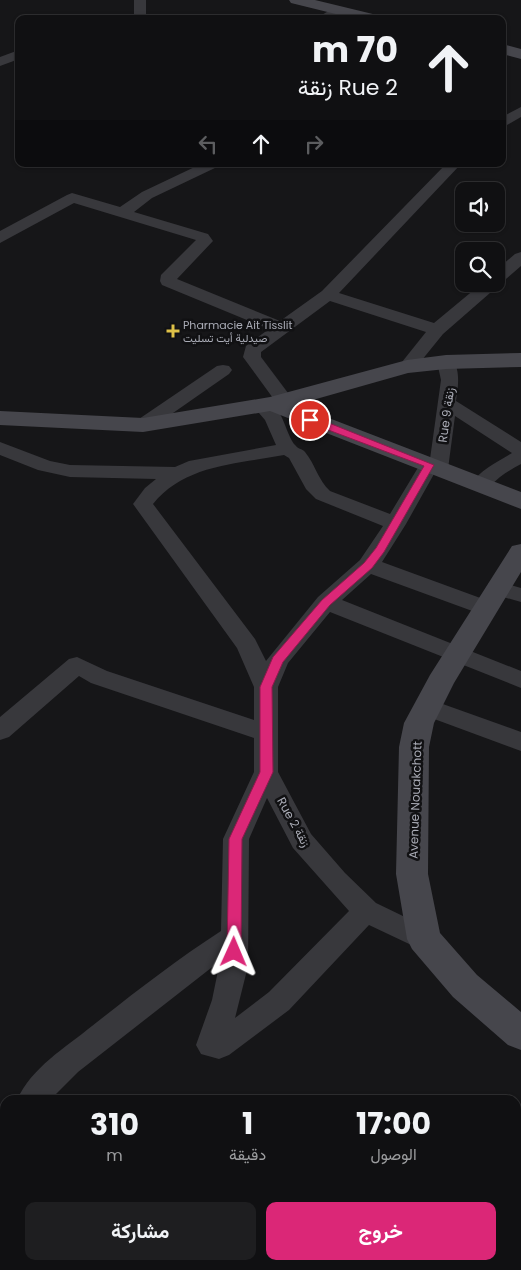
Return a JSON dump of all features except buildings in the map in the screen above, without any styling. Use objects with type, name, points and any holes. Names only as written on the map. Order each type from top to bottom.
[{"type":"street","points":[[140,0],[140,15]]},
{"type":"street","points":[[296,0],[359,15]]},
{"type":"street","points":[[328,15],[337,10]]},
{"type":"street","points":[[506,50],[521,54]]},
{"type":"street","points":[[0,62],[15,56]]},
{"type":"street","points":[[506,121],[521,111]]},
{"type":"street","points":[[506,122],[521,122]]},
{"type":"street","points":[[506,123],[521,128]]},
{"type":"street","points":[[122,213],[147,195],[206,167]]},
{"type":"street","points":[[451,167],[328,295],[256,346],[251,353],[277,403],[310,420],[521,501]]},
{"type":"street","points":[[0,238],[72,198],[204,239],[205,241],[167,279],[168,281],[281,328]]},
{"type":"street","points":[[505,271],[521,257]]},
{"type":"street","points":[[407,367],[437,330],[482,292]]},
{"type":"street","points":[[328,295],[437,330]]},
{"type":"street","points":[[0,418],[143,425],[277,403],[407,367],[446,362],[521,360]]},
{"type":"street","name":"Rue 9 زنقة","points":[[434,467],[448,404],[450,380],[446,362]]},
{"type":"street","points":[[143,425],[223,370]]},
{"type":"street","points":[[277,403],[274,418],[287,449]]},
{"type":"street","points":[[448,404],[518,459],[480,485]]},
{"type":"street","points":[[0,448],[45,466],[70,471],[178,473]]},
{"type":"street","points":[[266,687],[246,645],[143,504],[147,497],[178,473],[197,465],[287,449],[297,454],[312,482],[322,495],[396,524]]},
{"type":"street","name":"Rue 2 زنقة","points":[[424,939],[366,911],[336,880],[302,840],[266,772],[266,687],[278,660],[326,602],[368,565],[434,467]]},
{"type":"street","name":"Avenue Nouakchott","points":[[424,939],[412,874],[414,747],[419,723],[426,706],[457,656],[509,598],[521,552]]},
{"type":"street","points":[[368,565],[509,598]]},
{"type":"street","points":[[326,602],[521,680]]},
{"type":"street","points":[[0,731],[78,666],[99,677],[266,733]]},
{"type":"street","points":[[426,706],[521,742]]},
{"type":"street","points":[[266,772],[236,839],[234,966],[226,1000],[211,1046],[216,1047],[231,1038],[279,1001],[366,911]]},
{"type":"street","points":[[36,1095],[44,1083],[123,1018],[175,978],[234,937]]},
{"type":"street","points":[[424,939],[465,986],[521,1034]]},
{"type":"place","name":"Pharmacie Ait Tisslit صيدلية أيت تسليت","points":[[173,331]]},
{"type":"route","points":[[234,952],[236,839],[266,772],[266,687],[278,660],[326,602],[368,565],[380,550],[429,465],[310,420]]}]
